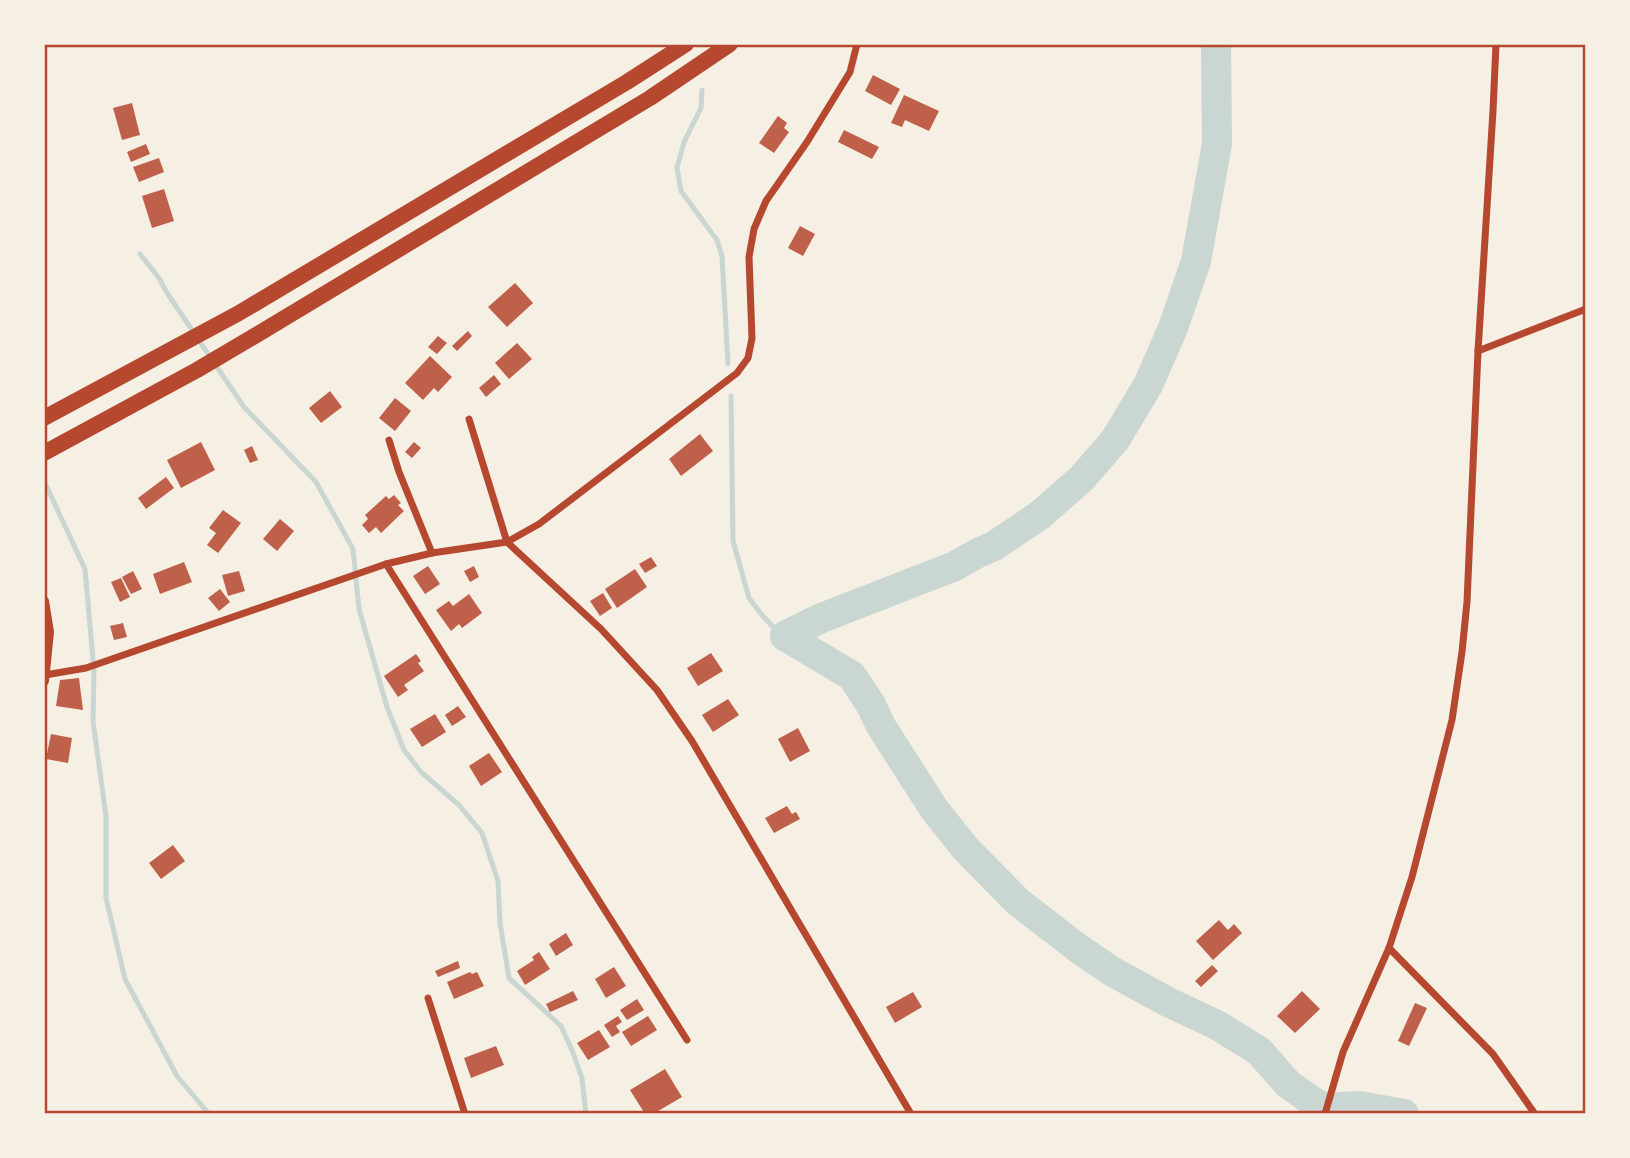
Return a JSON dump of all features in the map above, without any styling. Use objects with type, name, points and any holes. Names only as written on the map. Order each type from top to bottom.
[{"type":"highway","points":[[44,418],[239,313],[627,82],[686,44]]},
{"type":"highway","points":[[44,453],[258,334],[649,98],[730,44]]},
{"type":"street","points":[[44,601],[49,632],[44,678],[86,668],[386,564],[432,553],[507,542],[539,524],[737,373],[748,358],[752,338],[749,257],[754,229],[766,201],[807,142],[850,72],[857,44]]},
{"type":"street","points":[[1325,1114],[1343,1052],[1389,948],[1412,877],[1452,720],[1462,652],[1468,576],[1496,44]]},
{"type":"street","points":[[1478,351],[1586,309]]},
{"type":"street","points":[[469,419],[507,542],[601,629],[657,690],[692,741],[911,1114]]},
{"type":"street","points":[[388,440],[432,553]]},
{"type":"street","points":[[386,564],[687,1040]]},
{"type":"street","points":[[1389,948],[1493,1054],[1535,1114]]},
{"type":"street","points":[[428,998],[465,1114]]},
{"type":"building","points":[[873,75],[900,89],[891,105],[865,91]]},
{"type":"building","points":[[904,95],[939,111],[929,131],[905,120],[902,127],[891,123]]},
{"type":"building","points":[[132,103],[140,135],[122,140],[113,108]]},
{"type":"building","points":[[778,116],[787,123],[784,128],[789,132],[774,153],[759,143]]},
{"type":"building","points":[[844,130],[879,147],[872,159],[838,142]]},
{"type":"building","points":[[146,144],[150,154],[131,162],[127,152]]},
{"type":"building","points":[[159,158],[164,172],[139,182],[133,167]]},
{"type":"building","points":[[164,189],[174,221],[152,228],[142,196]]},
{"type":"building","points":[[800,226],[815,234],[803,256],[788,248]]},
{"type":"building","points":[[515,283],[533,303],[507,327],[488,307]]},
{"type":"building","points":[[468,331],[472,336],[457,351],[452,346]]},
{"type":"building","points":[[438,336],[447,343],[437,354],[428,347]]},
{"type":"building","points":[[517,343],[532,359],[509,379],[495,363]]},
{"type":"building","points":[[430,356],[452,377],[438,392],[434,388],[423,400],[405,383]]},
{"type":"building","points":[[494,375],[501,384],[486,397],[479,388]]},
{"type":"building","points":[[330,391],[342,407],[321,423],[309,408]]},
{"type":"building","points":[[395,398],[411,411],[395,431],[379,418]]},
{"type":"building","points":[[700,434],[713,451],[681,476],[669,459]]},
{"type":"building","points":[[201,442],[215,470],[181,488],[167,460]]},
{"type":"building","points":[[414,442],[421,448],[412,458],[405,452]]},
{"type":"building","points":[[252,446],[258,460],[250,463],[244,450]]},
{"type":"building","points":[[166,477],[174,488],[146,509],[138,498]]},
{"type":"building","points":[[394,495],[404,511],[381,533],[376,527],[369,533],[362,525],[368,519],[365,515],[386,496],[389,499]]},
{"type":"building","points":[[223,510],[241,523],[218,553],[207,545],[216,533],[209,528]]},
{"type":"building","points":[[280,519],[294,531],[277,551],[263,539]]},
{"type":"building","points":[[651,557],[657,566],[645,573],[639,564]]},
{"type":"building","points":[[184,562],[192,582],[160,594],[153,574]]},
{"type":"building","points":[[428,566],[440,584],[425,594],[413,576]]},
{"type":"building","points":[[474,566],[479,577],[470,582],[464,571]]},
{"type":"building","points":[[635,569],[647,587],[617,608],[605,589]]},
{"type":"building","points":[[133,571],[142,589],[131,594],[122,577]]},
{"type":"building","points":[[239,571],[245,591],[228,596],[222,575]]},
{"type":"building","points":[[121,578],[130,597],[120,602],[111,582]]},
{"type":"building","points":[[220,589],[230,602],[219,611],[208,598]]},
{"type":"building","points":[[603,593],[612,608],[600,616],[590,601]]},
{"type":"building","points":[[469,594],[482,613],[462,628],[459,624],[451,631],[436,610],[449,601],[453,606]]},
{"type":"building","points":[[123,623],[127,637],[114,640],[110,626]]},
{"type":"building","points":[[711,653],[723,671],[698,686],[687,668]]},
{"type":"building","points":[[416,654],[424,671],[404,685],[408,690],[398,697],[384,676]]},
{"type":"building","points":[[79,678],[83,710],[56,706],[60,680]]},
{"type":"building","points":[[728,699],[739,715],[713,732],[702,715]]},
{"type":"building","points":[[458,706],[466,717],[452,726],[445,715]]},
{"type":"building","points":[[435,714],[446,732],[422,747],[410,729]]},
{"type":"building","points":[[798,728],[810,751],[790,762],[778,739]]},
{"type":"building","points":[[51,734],[72,738],[68,763],[46,759]]},
{"type":"building","points":[[489,753],[502,772],[481,786],[469,766]]},
{"type":"building","points":[[787,806],[792,814],[796,812],[800,819],[774,833],[765,818]]},
{"type":"building","points":[[173,845],[185,861],[161,879],[149,863]]},
{"type":"building","points":[[1219,920],[1228,930],[1234,924],[1242,933],[1213,960],[1196,941]]},
{"type":"building","points":[[566,933],[573,945],[556,956],[549,944]]},
{"type":"building","points":[[539,952],[550,969],[525,985],[517,971],[534,960],[532,957]]},
{"type":"building","points":[[458,961],[460,968],[438,977],[435,971]]},
{"type":"building","points":[[1212,965],[1218,971],[1201,987],[1195,981]]},
{"type":"building","points":[[614,967],[626,986],[606,998],[595,979]]},
{"type":"building","points":[[470,972],[477,972],[484,986],[454,999],[447,982]]},
{"type":"building","points":[[573,991],[578,1000],[550,1012],[546,1004]]},
{"type":"building","points":[[1302,991],[1320,1009],[1295,1033],[1277,1016]]},
{"type":"building","points":[[913,992],[922,1007],[895,1023],[886,1007]]},
{"type":"building","points":[[637,999],[644,1010],[627,1020],[620,1010]]},
{"type":"building","points":[[1415,1003],[1427,1008],[1409,1046],[1398,1041]]},
{"type":"building","points":[[618,1016],[622,1022],[616,1026],[620,1032],[612,1037],[604,1025]]},
{"type":"building","points":[[648,1016],[657,1030],[631,1046],[622,1032]]},
{"type":"building","points":[[599,1030],[610,1047],[588,1060],[577,1043]]},
{"type":"building","points":[[496,1046],[504,1065],[471,1078],[464,1058]]},
{"type":"building","points":[[665,1069],[682,1097],[653,1114],[645,1114],[630,1090]]},
{"type":"waterway","points":[[785,636],[819,619],[955,566],[994,546],[1040,515],[1082,478],[1115,440],[1148,385],[1173,328],[1196,261],[1217,144],[1216,44]]},
{"type":"waterway","points":[[702,90],[701,108],[684,142],[677,168],[681,191],[717,240],[722,256],[728,364]]},
{"type":"waterway","points":[[140,254],[159,278],[244,407],[316,482],[353,549],[359,609],[387,707],[404,750],[421,772],[459,805],[482,833],[498,881],[500,923],[509,978],[561,1026],[582,1078],[586,1114]]},
{"type":"waterway","points":[[731,396],[733,541],[749,598],[777,631],[785,636]]},
{"type":"waterway","points":[[44,481],[85,569],[94,671],[93,721],[106,816],[106,898],[125,979],[177,1076],[209,1114]]},
{"type":"waterway","points":[[785,636],[852,676],[934,809],[965,848],[1017,901],[1079,949],[1113,972],[1217,1025],[1259,1051],[1288,1084],[1315,1103],[1328,1108],[1359,1106],[1404,1114]]}]
